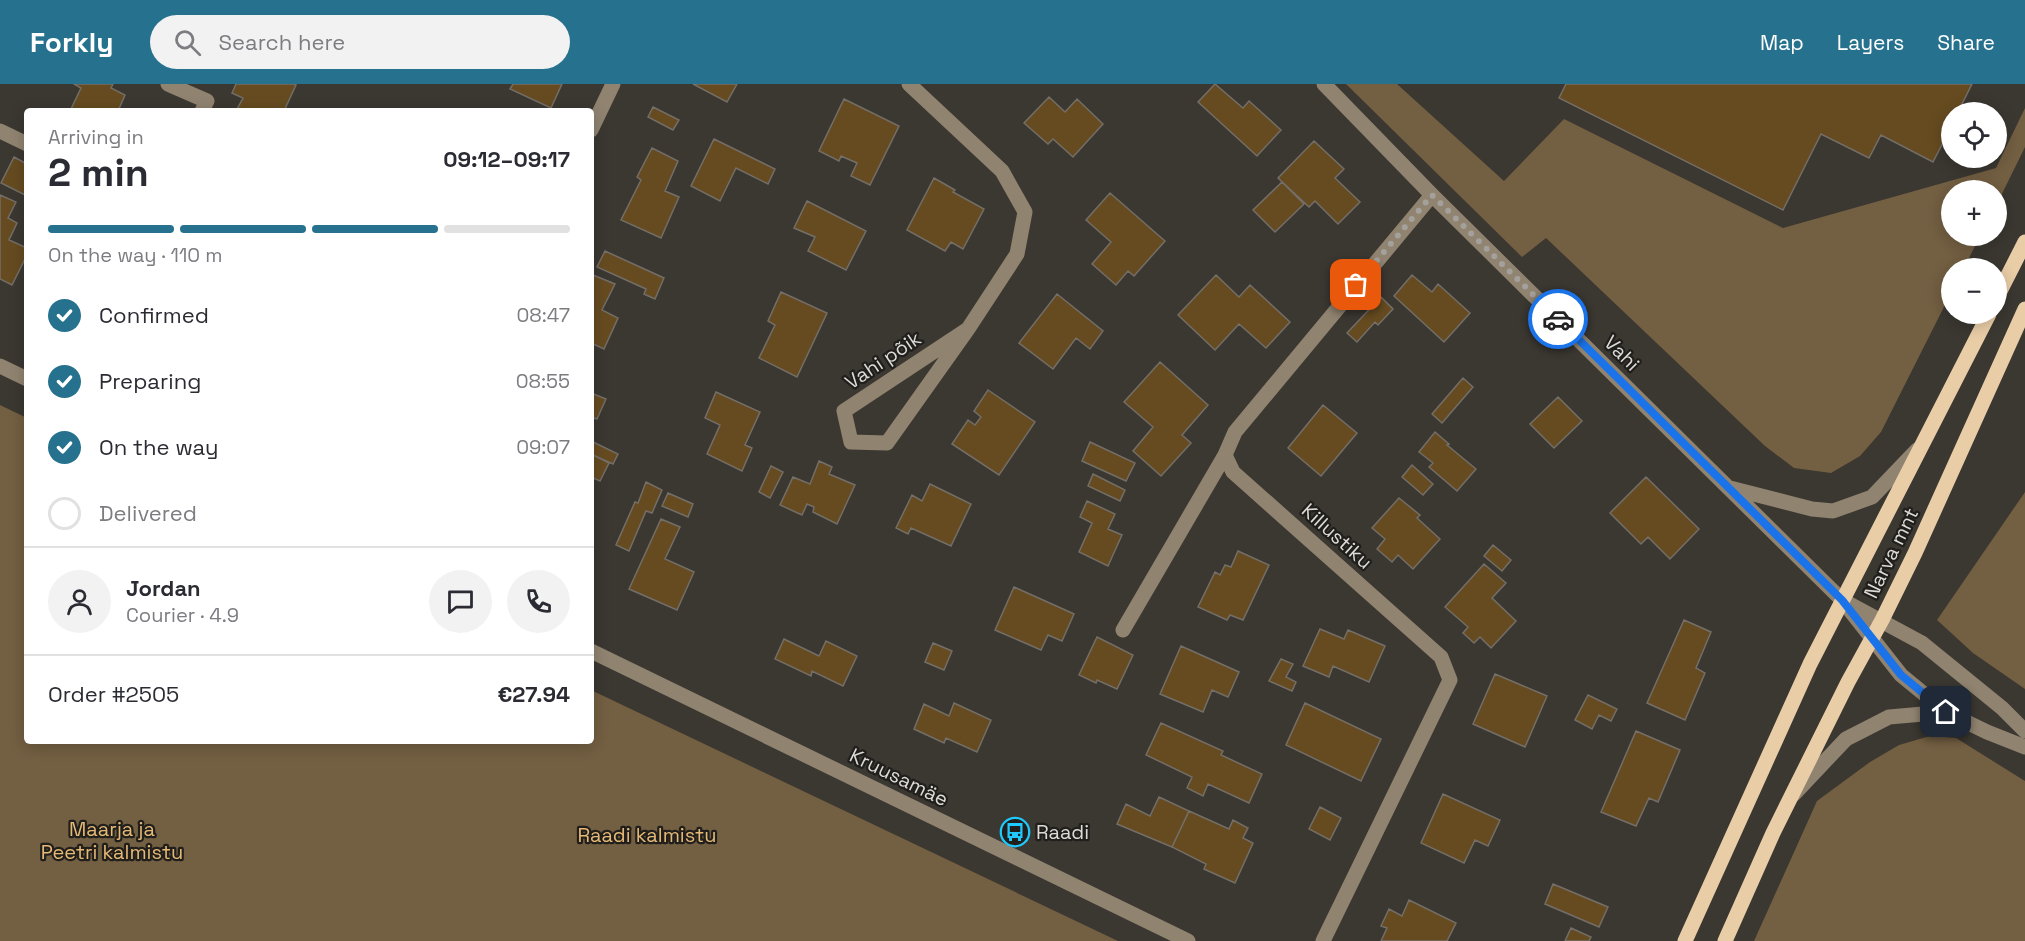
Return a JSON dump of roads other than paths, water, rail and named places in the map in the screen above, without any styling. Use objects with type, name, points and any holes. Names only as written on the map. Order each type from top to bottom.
[{"type":"main road","points":[[2007,277],[2025,242]]},
{"type":"main road","name":"Narva mnt","points":[[1725,941],[1790,798],[1882,620],[1970,436],[2025,309]]},
{"type":"main road","name":"Narva mnt","points":[[1685,941],[1756,782],[1842,600],[1984,324]]},
{"type":"street","points":[[168,84],[207,101],[204,108]]},
{"type":"street","points":[[594,124],[613,84]]},
{"type":"street","name":"Vahi põik","points":[[909,84],[1002,171],[1025,212],[1017,254],[968,329],[886,442],[851,442],[844,411],[968,329]]},
{"type":"street","name":"Vahi","points":[[1324,84],[1432,195],[1842,600]]},
{"type":"street","points":[[0,131],[24,143]]},
{"type":"street","points":[[1123,630],[1225,456],[1235,432],[1432,195]]},
{"type":"street","points":[[0,366],[24,377]]},
{"type":"street","points":[[1727,487],[1812,510],[1833,511],[1872,497],[1925,442]]},
{"type":"street","name":"Killustiku","points":[[1225,456],[1233,472],[1441,657],[1450,680],[1323,941]]},
{"type":"street","points":[[1842,600],[1922,643],[2002,708],[2025,731]]},
{"type":"street","points":[[1842,600],[1901,675],[1946,712],[2025,747]]},
{"type":"street","name":"Kruusamäe","points":[[594,652],[1188,941]]},
{"type":"street","points":[[1790,798],[1846,739],[1889,717],[1946,712]]},
{"type":"place","name":"Raadi","points":[[1015,832]]},
{"type":"park label","name":"Raadi kalmistu","points":[[647,835]]},
{"type":"park label","name":"Maarja ja Peetri kalmistu","points":[[112,840]]}]
